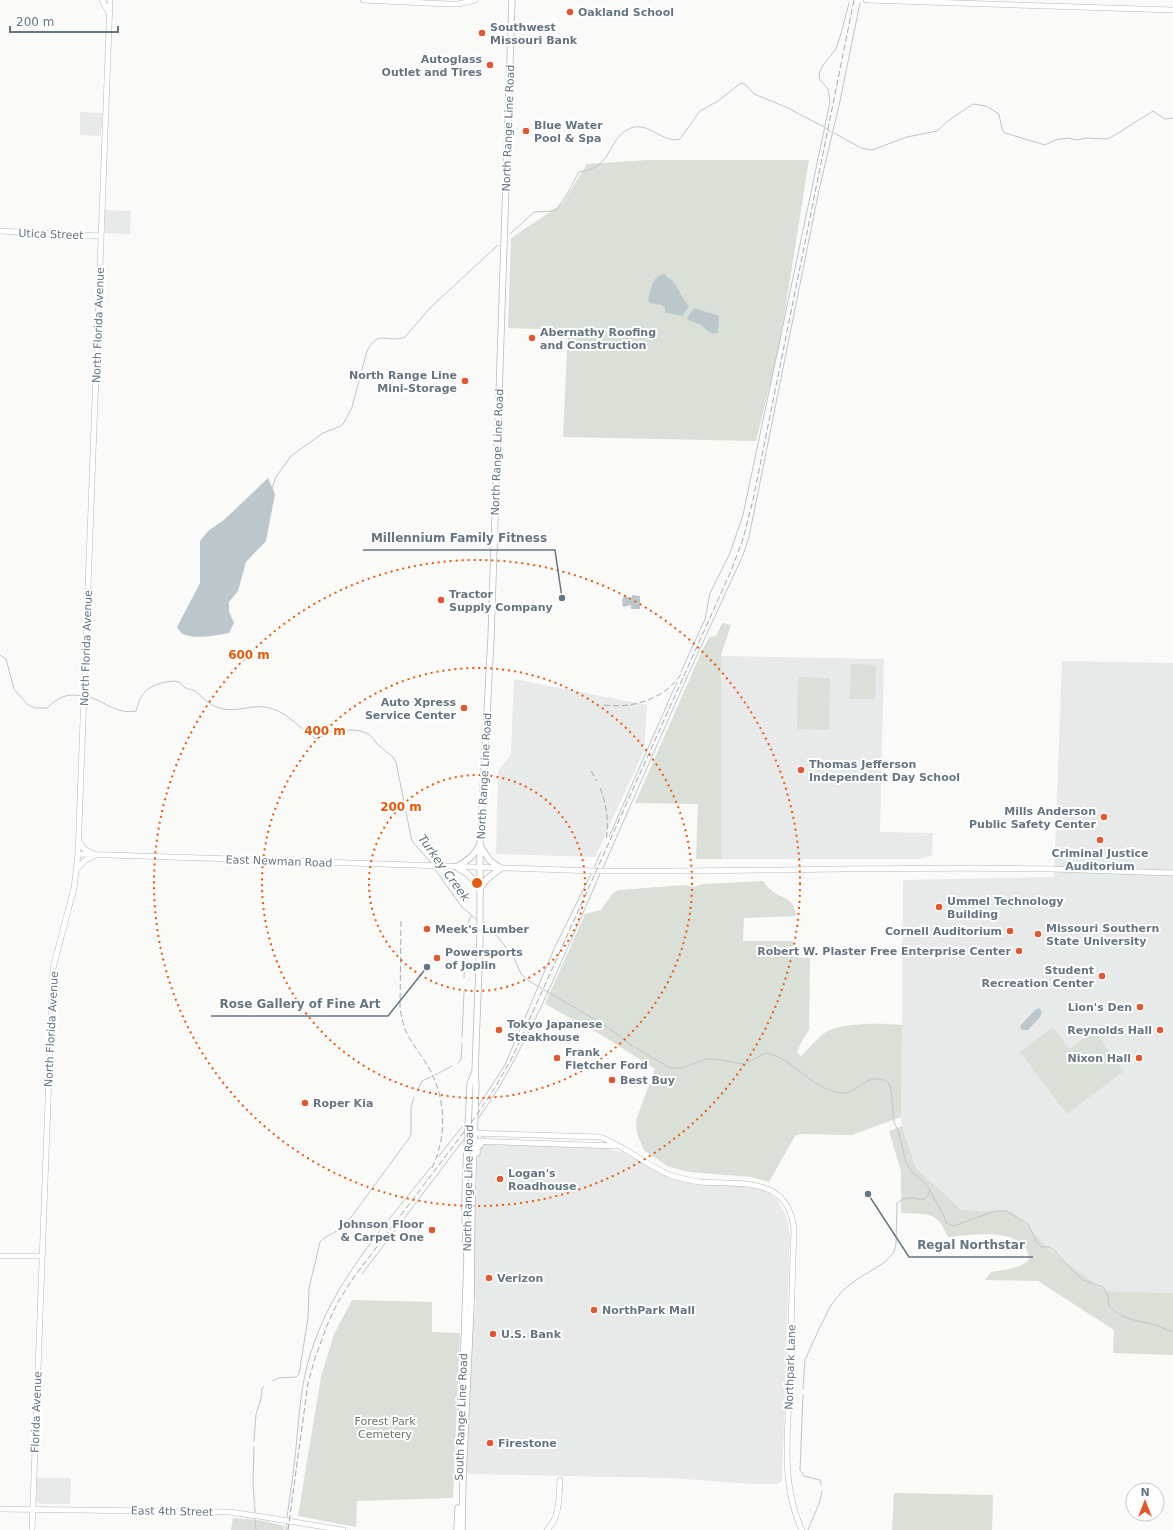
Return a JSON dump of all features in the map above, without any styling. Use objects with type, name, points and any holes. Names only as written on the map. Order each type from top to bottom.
[{"type":"main road","name":"North Range Line Road","points":[[468,1305],[475,1141],[475,1072],[480,938],[480,845],[491,628],[512,0]]},
{"type":"main road","points":[[480,845],[490,861],[501,868],[487,879],[480,888],[468,874],[456,867],[468,861],[475,854],[480,845]]},
{"type":"main road","name":"North Range Line Road","points":[[468,1305],[465,1232],[467,1141],[470,1084],[475,1072]]},
{"type":"main road","points":[[472,1202],[475,1195],[477,1148],[483,1141]]},
{"type":"main road","name":"South Range Line Road","points":[[457,1530],[468,1305]]},
{"type":"main road","name":"South Range Line Road","points":[[462,1530],[468,1305]]},
{"type":"street","points":[[102,0],[110,14]]},
{"type":"street","name":"North Florida Avenue","points":[[40,1294],[53,968],[74,888],[79,839],[110,0]]},
{"type":"street","points":[[110,14],[116,0]]},
{"type":"street","points":[[363,0],[448,4],[458,4],[475,0]]},
{"type":"street","points":[[866,0],[1173,10]]},
{"type":"street","name":"Utica Street","points":[[0,231],[101,236]]},
{"type":"street","points":[[79,839],[81,845],[86,851],[100,855]]},
{"type":"street","name":"East Newman Road","points":[[78,854],[408,866],[670,872],[1023,869],[1173,874]]},
{"type":"street","points":[[76,870],[87,858],[100,855]]},
{"type":"street","points":[[468,1133],[592,1136],[608,1140],[617,1146]]},
{"type":"street","points":[[467,1141],[617,1146]]},
{"type":"street","name":"Northpark Lane","points":[[617,1146],[630,1151],[654,1167],[669,1174],[691,1181],[752,1184],[768,1189],[785,1203],[791,1216],[794,1230],[787,1460],[792,1505],[802,1530]]},
{"type":"street","points":[[0,1256],[42,1256]]},
{"type":"street","name":"Florida Avenue","points":[[32,1530],[40,1294]]},
{"type":"street","points":[[547,1530],[557,1513],[560,1480]]},
{"type":"street","name":"East 4th Street","points":[[0,1508],[229,1512],[343,1530]]},
{"type":"shaded area","points":[[80,112],[103,113],[100,136],[80,135]]},
{"type":"shaded area","points":[[104,210],[131,211],[130,234],[105,233]]},
{"type":"shaded area","points":[[665,274],[673,282],[689,306],[682,316],[665,312],[662,305],[650,303],[648,300],[654,280],[660,275]]},
{"type":"shaded area","points":[[694,308],[719,316],[718,332],[714,334],[709,332],[701,325],[688,320],[687,318]]},
{"type":"shaded area","points":[[268,478],[275,494],[266,541],[246,562],[238,591],[229,602],[229,611],[234,623],[229,633],[200,637],[183,634],[177,627],[200,583],[200,541],[208,531],[224,520]]},
{"type":"shaded area","points":[[632,595],[640,596],[640,609],[631,609],[631,605],[623,607],[622,600],[624,596],[629,597],[631,600]]},
{"type":"shaded area","name":"Thomas Jefferson Independent Day School","points":[[721,656],[884,659],[880,832],[933,833],[932,856],[918,859],[721,859]]},
{"type":"shaded area","name":"Missouri Southern State University","points":[[1062,661],[1173,663],[1173,1293],[1105,1291],[1050,1250],[1013,1212],[962,1210],[916,1168],[901,1123],[903,880],[1054,877]]},
{"type":"shaded area","points":[[514,679],[647,705],[644,751],[595,857],[496,854],[498,771],[511,754]]},
{"type":"shaded area","points":[[1039,1008],[1042,1012],[1040,1017],[1028,1030],[1022,1030],[1020,1027],[1021,1025],[1035,1010]]},
{"type":"shaded area","points":[[484,1143],[606,1148],[624,1153],[659,1174],[673,1179],[691,1183],[755,1187],[769,1193],[777,1200],[786,1215],[790,1235],[781,1482],[778,1484],[753,1484],[671,1478],[469,1474],[466,1472],[469,1374],[471,1367],[473,1319],[476,1300],[473,1298],[474,1213],[478,1151]]},
{"type":"shaded area","points":[[37,1478],[71,1478],[70,1504],[37,1503]]},
{"type":"green space","points":[[647,160],[809,160],[779,348],[756,441],[563,437],[568,330],[508,328],[511,238],[562,204],[587,164]]},
{"type":"green space","points":[[722,623],[731,625],[721,656],[721,859],[696,859],[698,804],[635,803],[701,653],[709,637],[716,636]]},
{"type":"green space","points":[[851,664],[876,665],[875,699],[850,699]]},
{"type":"green space","points":[[798,677],[830,678],[829,730],[797,729]]},
{"type":"green space","points":[[763,881],[774,892],[793,905],[796,916],[744,918],[743,941],[793,941],[792,957],[810,958],[809,1030],[797,1052],[801,1056],[826,1032],[842,1026],[874,1024],[902,1025],[901,1117],[852,1135],[801,1134],[795,1136],[769,1182],[751,1177],[689,1172],[667,1166],[644,1150],[637,1134],[636,1120],[655,1069],[603,1036],[545,1004],[585,914],[601,910],[613,893],[619,890],[685,885],[694,887],[703,884]]},
{"type":"green space","points":[[1053,1027],[1069,1049],[1094,1031],[1124,1071],[1067,1114],[1020,1052]]},
{"type":"green space","points":[[902,1126],[916,1168],[962,1210],[1013,1212],[1050,1250],[1105,1291],[1173,1293],[1173,1355],[1113,1353],[1114,1330],[1038,1281],[985,1280],[991,1272],[1016,1267],[1029,1260],[1026,1249],[1019,1241],[1009,1237],[983,1234],[948,1237],[944,1228],[935,1218],[930,1215],[901,1213],[901,1171],[889,1131]]},
{"type":"green space","name":"Forest Park Cemetery","points":[[352,1300],[432,1302],[432,1332],[460,1333],[453,1498],[357,1501],[356,1527],[298,1516],[321,1377],[334,1334]]},
{"type":"green space","points":[[894,1493],[993,1495],[992,1530],[892,1530]]},
{"type":"green space","points":[[233,1518],[258,1520],[285,1526],[284,1530],[231,1530]]},
{"type":"waterway","points":[[681,672],[705,619],[710,593],[730,553],[743,515],[830,102],[828,89],[820,80],[819,74],[823,65],[836,49],[849,3]]},
{"type":"waterway","points":[[603,868],[683,686],[743,555],[749,537],[819,190],[840,101],[860,3]]},
{"type":"waterway","points":[[510,234],[534,212],[552,211],[557,209],[579,172],[599,165],[605,159],[623,132],[631,128],[643,127],[674,140],[680,139],[700,111],[718,101],[741,83],[746,85],[754,94],[786,107],[824,127]]},
{"type":"waterway","points":[[834,133],[861,148],[872,150],[907,137],[937,131],[949,120],[973,104],[986,106],[999,114],[1002,129],[1005,133],[1045,145],[1055,140],[1068,138],[1077,140],[1087,138],[1107,139],[1153,111],[1165,119],[1173,118]]},
{"type":"waterway","points":[[826,129],[831,132]]},
{"type":"waterway","points":[[272,488],[276,477],[291,456],[323,433],[341,426],[345,421],[352,407],[367,351],[371,344],[380,338],[399,339],[405,337],[431,307],[498,245]]},
{"type":"waterway","name":"Turkey Creek","points":[[0,655],[6,659],[14,689],[27,704],[35,708],[47,708],[55,701],[63,697],[71,695],[82,696]]},
{"type":"waterway","name":"Turkey Creek","points":[[85,696],[98,700],[121,711],[136,711],[140,698],[148,689],[161,683],[175,681],[179,682],[187,689],[195,691],[216,707],[231,710],[259,707],[273,709],[292,720],[316,739],[332,731],[338,730],[361,731],[370,735],[377,744],[393,757],[396,762],[412,841],[432,864]]},
{"type":"waterway","points":[[609,837],[677,682]]},
{"type":"waterway","points":[[594,868],[601,852]]},
{"type":"waterway","name":"Turkey Creek","points":[[434,868],[461,906],[478,921]]},
{"type":"waterway","points":[[479,1105],[505,1065],[554,949],[591,874]]},
{"type":"waterway","points":[[478,1119],[505,1077],[528,1034],[600,874]]},
{"type":"waterway","points":[[467,926],[471,916]]},
{"type":"waterway","name":"Turkey Creek","points":[[482,924],[498,937],[514,958],[521,974],[529,981],[606,1026],[631,1045],[670,1068],[682,1068],[706,1059],[744,1064],[766,1053],[785,1061],[821,1086],[841,1093],[847,1093],[874,1079],[881,1079],[888,1082],[891,1090],[894,1122],[898,1130],[906,1162],[912,1172],[925,1183],[929,1189],[944,1216],[946,1223],[954,1226],[995,1211],[1006,1211],[1028,1224],[1036,1241],[1041,1247],[1049,1247],[1053,1249],[1083,1280],[1103,1287],[1108,1296],[1109,1306],[1114,1311],[1120,1315],[1173,1332]]},
{"type":"waterway","points":[[464,978],[465,956]]},
{"type":"waterway","points":[[462,1037],[464,992]]},
{"type":"waterway","points":[[458,1063],[461,1060],[462,1043]]},
{"type":"waterway","points":[[435,1075],[452,1066]]},
{"type":"waterway","points":[[417,1091],[422,1081],[431,1077]]},
{"type":"waterway","points":[[272,1381],[278,1378],[296,1377],[299,1374],[308,1318],[309,1288],[320,1242],[346,1224],[410,1137],[411,1108],[414,1097]]},
{"type":"waterway","points":[[438,1157],[466,1122]]},
{"type":"waterway","points":[[362,1274],[465,1138]]},
{"type":"waterway","points":[[287,1517],[303,1387],[311,1352],[321,1326],[333,1301],[362,1254],[431,1167]]},
{"type":"waterway","points":[[803,1389],[805,1360],[831,1305],[843,1290],[885,1262],[894,1252],[896,1244],[897,1203],[907,1198],[924,1199],[930,1191]]},
{"type":"waterway","points":[[254,1441],[256,1414],[261,1399],[262,1388],[264,1386]]},
{"type":"waterway","points":[[803,1395],[800,1470],[804,1476],[820,1480],[821,1485]]},
{"type":"waterway","points":[[254,1447],[253,1483],[255,1512]]},
{"type":"waterway","points":[[808,1530],[820,1501],[822,1491]]},
{"type":"waterway","points":[[255,1519],[256,1530]]},
{"type":"waterway","points":[[286,1530],[287,1524]]},
{"type":"railway","points":[[288,1530],[308,1383],[315,1358],[328,1323],[338,1302],[354,1277],[476,1116],[496,1086],[513,1056],[731,571],[743,539],[753,500],[854,0]]},
{"type":"railway","points":[[604,705],[615,706],[636,704],[657,696],[674,683],[681,674]]},
{"type":"railway","points":[[591,771],[597,781]]},
{"type":"railway","points":[[600,788],[607,814],[606,841]]},
{"type":"railway","points":[[401,921],[400,1009],[408,1036],[430,1070],[442,1106],[443,1119],[440,1144],[432,1168]]},
{"type":"place","name":"Oakland School","points":[[570,12]]},
{"type":"place","name":"Southwest Missouri Bank","points":[[482,33]]},
{"type":"place","name":"Autoglass Outlet and Tires","points":[[490,65]]},
{"type":"place","name":"Blue Water Pool & Spa","points":[[526,131]]},
{"type":"place","name":"Abernathy Roofing and Construction","points":[[532,338]]},
{"type":"place","name":"North Range Line Mini-Storage","points":[[465,381]]},
{"type":"place","name":"Millennium Family Fitness","points":[[562,598]]},
{"type":"place","name":"Tractor Supply Company","points":[[441,600]]},
{"type":"place","name":"Auto Xpress Service Center","points":[[464,708]]},
{"type":"place","name":"Thomas Jefferson Independent Day School","points":[[801,770]]},
{"type":"place","name":"Mills Anderson Public Safety Center","points":[[1104,817]]},
{"type":"place","name":"Criminal Justice Auditorium","points":[[1100,840]]},
{"type":"place","name":"Ummel Technology Building","points":[[939,907]]},
{"type":"place","name":"Meek's Lumber","points":[[427,929]]},
{"type":"place","name":"Cornell Auditorium","points":[[1010,931]]},
{"type":"place","name":"Missouri Southern State University","points":[[1038,934]]},
{"type":"place","name":"Robert W. Plaster Free Enterprise Center","points":[[1019,951]]},
{"type":"place","name":"Powersports of Joplin","points":[[437,958]]},
{"type":"place","name":"Rose Gallery of Fine Art","points":[[427,967]]},
{"type":"place","name":"Student Recreation Center","points":[[1102,976]]},
{"type":"place","name":"Lion's Den","points":[[1140,1007]]},
{"type":"place","name":"Tokyo Japanese Steakhouse","points":[[499,1030]]},
{"type":"place","name":"Reynolds Hall","points":[[1160,1030]]},
{"type":"place","name":"Frank Fletcher Ford","points":[[557,1058]]},
{"type":"place","name":"Nixon Hall","points":[[1139,1058]]},
{"type":"place","name":"Best Buy","points":[[612,1080]]},
{"type":"place","name":"Roper Kia","points":[[305,1103]]},
{"type":"place","name":"Logan's Roadhouse","points":[[500,1179]]},
{"type":"place","name":"Regal Northstar","points":[[868,1194]]},
{"type":"place","name":"Johnson Floor & Carpet One","points":[[432,1230]]},
{"type":"place","name":"Verizon","points":[[489,1278]]},
{"type":"place","name":"NorthPark Mall","points":[[594,1310]]},
{"type":"place","name":"U.S. Bank","points":[[493,1334]]},
{"type":"place","name":"Firestone","points":[[490,1443]]}]
